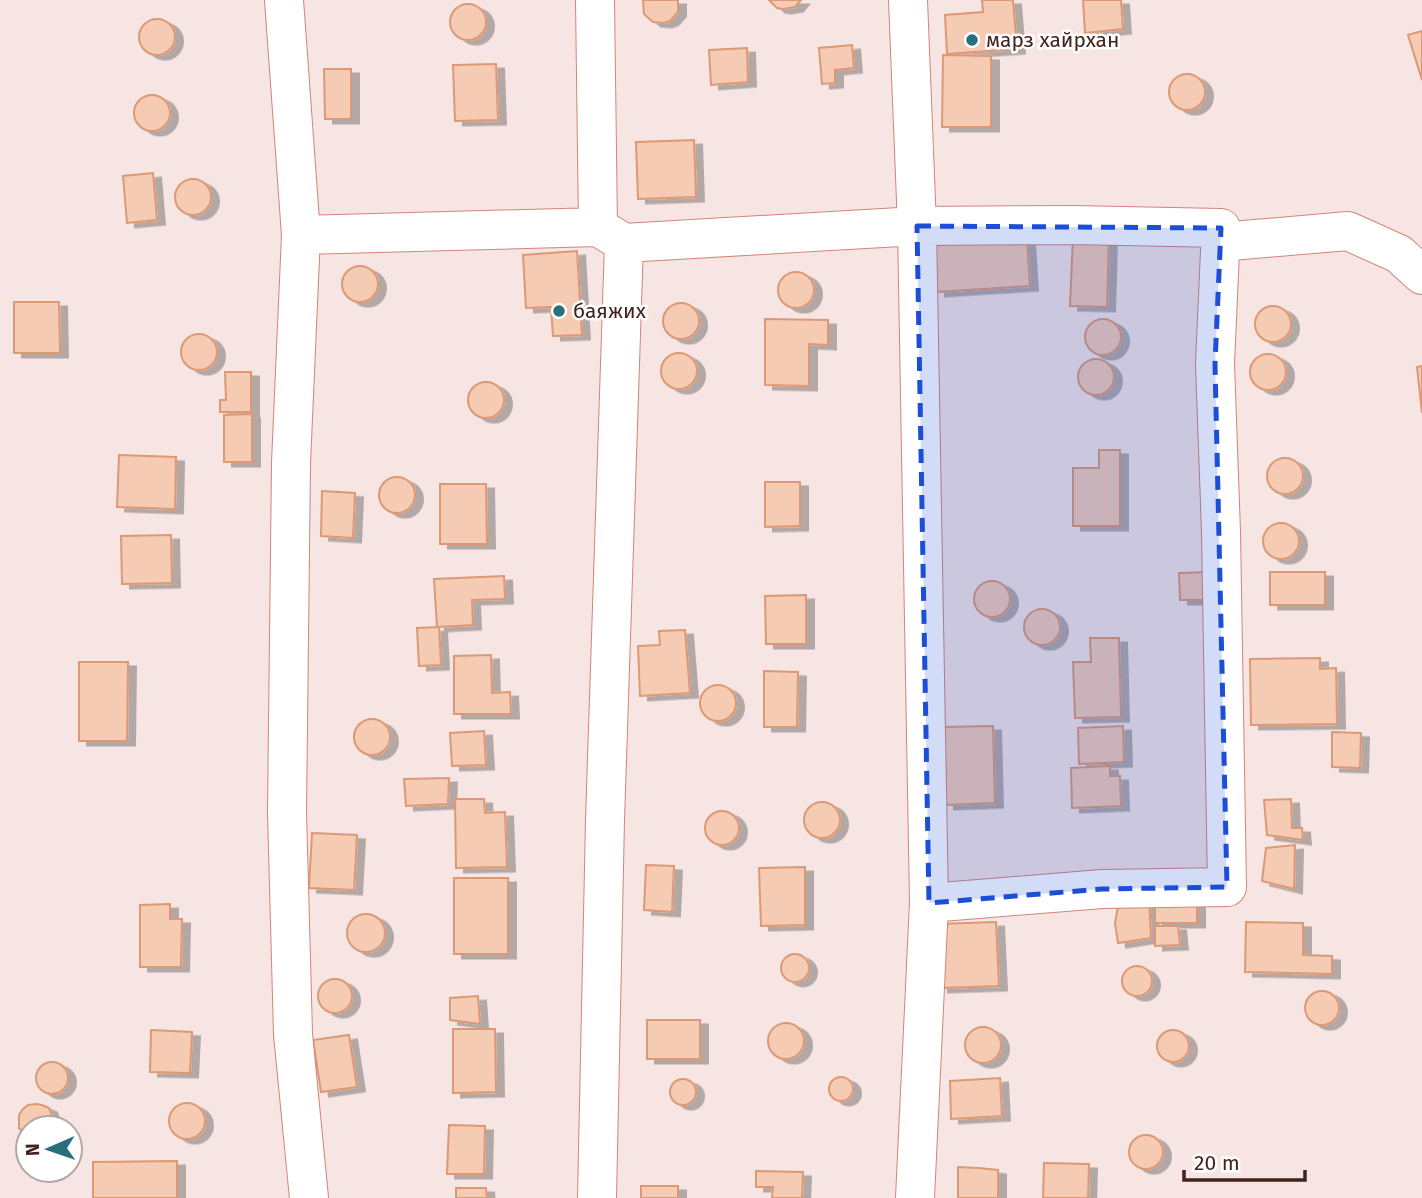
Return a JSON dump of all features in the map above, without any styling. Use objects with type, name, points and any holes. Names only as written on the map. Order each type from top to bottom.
[{"type":"street","points":[[284,0],[301,235],[291,463],[288,812],[293,1034],[309,1198]]},
{"type":"street","points":[[595,0],[611,235],[605,820],[597,1198]]},
{"type":"street","points":[[908,0],[917,226],[929,904],[915,1198]]},
{"type":"street","points":[[301,235],[611,235],[917,226],[1221,228],[1215,364],[1227,887],[1102,889],[929,904]]},
{"type":"street","points":[[1220,242],[1348,231],[1399,254],[1422,275]]},
{"type":"highlighted area","points":[[917,226],[1221,228],[1215,364],[1227,887],[1102,889],[929,903]]},
{"type":"building","points":[[643,0],[678,0],[678,12],[670,21],[653,22],[644,14]]},
{"type":"building","points":[[769,0],[801,0],[795,7],[783,9],[777,8]]},
{"type":"building","points":[[982,0],[1013,0],[1017,49],[947,54],[945,15],[983,12]]},
{"type":"building","points":[[1083,0],[1121,0],[1123,29],[1085,33]]},
{"type":"building","points":[[468,4],[481,9],[486,22],[481,35],[468,40],[455,35],[450,22],[455,9]]},
{"type":"building","points":[[157,19],[170,24],[175,37],[170,50],[157,55],[144,50],[139,37],[144,24]]},
{"type":"building","points":[[1422,31],[1422,80],[1408,35]]},
{"type":"building","points":[[852,45],[854,68],[835,70],[835,83],[822,84],[819,48]]},
{"type":"building","points":[[747,48],[748,82],[711,85],[709,50]]},
{"type":"building","points":[[943,55],[991,56],[991,127],[942,127]]},
{"type":"building","points":[[496,64],[498,120],[455,121],[453,65]]},
{"type":"building","points":[[324,69],[351,69],[351,119],[325,119]]},
{"type":"building","points":[[1187,74],[1200,79],[1205,92],[1200,105],[1187,110],[1174,105],[1169,92],[1174,79]]},
{"type":"building","points":[[152,95],[165,100],[170,113],[165,126],[152,131],[139,126],[134,113],[139,100]]},
{"type":"building","points":[[694,140],[696,197],[638,199],[636,142]]},
{"type":"building","points":[[153,173],[157,220],[127,223],[123,176]]},
{"type":"building","points":[[193,179],[206,184],[211,197],[206,210],[193,215],[180,210],[175,197],[180,184]]},
{"type":"building","points":[[1073,236],[1109,237],[1107,307],[1070,306]]},
{"type":"building","points":[[1027,239],[1030,286],[937,292],[934,245]]},
{"type":"building","points":[[577,251],[582,335],[553,336],[551,307],[526,308],[523,255]]},
{"type":"building","points":[[360,266],[373,271],[378,284],[373,297],[360,302],[347,297],[342,284],[347,271]]},
{"type":"building","points":[[796,272],[809,277],[814,290],[809,303],[796,308],[783,303],[778,290],[783,277]]},
{"type":"building","points":[[14,302],[59,302],[60,353],[14,353]]},
{"type":"building","points":[[681,303],[694,308],[699,321],[694,334],[681,339],[668,334],[663,321],[668,308]]},
{"type":"building","points":[[1273,306],[1286,311],[1291,324],[1286,337],[1273,342],[1260,337],[1255,324],[1260,311]]},
{"type":"building","points":[[765,319],[828,320],[828,345],[809,344],[809,386],[765,385]]},
{"type":"building","points":[[1103,319],[1116,324],[1121,337],[1116,350],[1103,355],[1090,350],[1085,337],[1090,324]]},
{"type":"building","points":[[199,334],[212,339],[217,352],[212,365],[199,370],[186,365],[181,352],[186,339]]},
{"type":"building","points":[[679,353],[692,358],[697,371],[692,384],[679,389],[666,384],[661,371],[666,358]]},
{"type":"building","points":[[1268,354],[1281,359],[1286,372],[1281,385],[1268,390],[1255,385],[1250,372],[1255,359]]},
{"type":"building","points":[[1096,359],[1109,364],[1114,377],[1109,390],[1096,395],[1083,390],[1078,377],[1083,364]]},
{"type":"building","points":[[1422,366],[1422,413],[1417,367]]},
{"type":"building","points":[[225,372],[251,372],[251,412],[220,412],[220,400],[226,400]]},
{"type":"building","points":[[486,382],[499,387],[504,400],[499,413],[486,418],[473,413],[468,400],[473,387]]},
{"type":"building","points":[[252,414],[252,462],[224,462],[224,415]]},
{"type":"building","points":[[1099,450],[1120,450],[1120,526],[1073,526],[1073,468],[1099,468]]},
{"type":"building","points":[[119,455],[176,457],[175,509],[117,507]]},
{"type":"building","points":[[1285,458],[1298,463],[1303,476],[1298,489],[1285,494],[1272,489],[1267,476],[1272,463]]},
{"type":"building","points":[[397,477],[410,482],[415,495],[410,508],[397,513],[384,508],[379,495],[384,482]]},
{"type":"building","points":[[765,482],[800,482],[800,526],[765,527]]},
{"type":"building","points":[[440,484],[486,484],[487,544],[440,544]]},
{"type":"building","points":[[322,491],[355,493],[353,538],[321,536]]},
{"type":"building","points":[[1281,523],[1294,528],[1299,541],[1294,554],[1281,559],[1268,554],[1263,541],[1268,528]]},
{"type":"building","points":[[171,535],[172,583],[122,584],[121,536]]},
{"type":"building","points":[[1209,572],[1210,600],[1180,600],[1179,573]]},
{"type":"building","points":[[1270,572],[1325,572],[1325,605],[1270,605]]},
{"type":"building","points":[[504,576],[505,599],[472,600],[473,625],[437,627],[434,579]]},
{"type":"building","points":[[992,581],[1005,586],[1010,599],[1005,612],[992,617],[979,612],[974,599],[979,586]]},
{"type":"building","points":[[806,595],[806,644],[766,644],[765,596]]},
{"type":"building","points":[[1042,609],[1055,614],[1060,627],[1055,640],[1042,645],[1029,640],[1024,627],[1029,614]]},
{"type":"building","points":[[439,627],[441,665],[419,666],[417,628]]},
{"type":"building","points":[[685,630],[690,693],[640,696],[638,646],[660,645],[659,631]]},
{"type":"building","points":[[1090,638],[1119,638],[1121,717],[1075,718],[1073,662],[1091,662]]},
{"type":"building","points":[[491,655],[492,693],[510,692],[511,714],[454,714],[454,656]]},
{"type":"building","points":[[1320,658],[1320,669],[1336,668],[1337,724],[1251,725],[1250,659]]},
{"type":"building","points":[[79,662],[128,662],[127,741],[79,741]]},
{"type":"building","points":[[764,671],[798,672],[797,727],[764,727]]},
{"type":"building","points":[[718,685],[731,690],[736,703],[731,716],[718,721],[705,716],[700,703],[705,690]]},
{"type":"building","points":[[372,719],[385,724],[390,737],[385,750],[372,755],[359,750],[354,737],[359,724]]},
{"type":"building","points":[[993,726],[995,803],[946,805],[944,727]]},
{"type":"building","points":[[1123,726],[1124,762],[1079,764],[1078,728]]},
{"type":"building","points":[[484,731],[486,765],[452,766],[450,733]]},
{"type":"building","points":[[1332,732],[1361,733],[1360,768],[1332,767]]},
{"type":"building","points":[[1110,766],[1110,776],[1120,776],[1121,806],[1072,808],[1071,768]]},
{"type":"building","points":[[449,778],[448,804],[406,806],[404,779]]},
{"type":"building","points":[[455,799],[484,799],[485,813],[505,812],[507,867],[456,868]]},
{"type":"building","points":[[1291,799],[1292,828],[1302,828],[1303,840],[1267,835],[1264,800]]},
{"type":"building","points":[[822,802],[835,807],[840,820],[835,833],[822,838],[809,833],[804,820],[809,807]]},
{"type":"building","points":[[722,811],[734,816],[739,828],[734,840],[722,845],[710,840],[705,828],[710,816]]},
{"type":"building","points":[[312,833],[357,835],[354,890],[309,888]]},
{"type":"building","points":[[1295,845],[1294,889],[1262,881],[1266,848]]},
{"type":"building","points":[[646,865],[674,866],[672,912],[644,910]]},
{"type":"building","points":[[805,867],[805,925],[761,926],[759,868]]},
{"type":"building","points":[[454,878],[508,878],[508,954],[454,954]]},
{"type":"building","points":[[1149,899],[1151,938],[1118,943],[1115,923],[1119,901]]},
{"type":"building","points":[[1155,900],[1197,900],[1197,923],[1155,923]]},
{"type":"building","points":[[170,904],[170,919],[182,919],[181,967],[140,967],[140,905]]},
{"type":"building","points":[[366,914],[380,919],[385,933],[380,947],[366,952],[352,947],[347,933],[352,919]]},
{"type":"building","points":[[996,922],[999,986],[940,988],[938,924]]},
{"type":"building","points":[[1246,922],[1303,923],[1303,955],[1332,956],[1332,974],[1245,972]]},
{"type":"building","points":[[1155,926],[1178,926],[1180,945],[1155,946]]},
{"type":"building","points":[[795,954],[805,958],[809,968],[805,978],[795,982],[785,978],[781,968],[785,958]]},
{"type":"building","points":[[1137,966],[1143,967],[1151,975],[1151,987],[1143,995],[1137,996],[1131,995],[1123,987],[1122,981],[1123,975],[1131,967]]},
{"type":"building","points":[[335,979],[347,984],[352,996],[347,1008],[335,1013],[323,1008],[318,996],[323,984]]},
{"type":"building","points":[[1322,991],[1334,996],[1339,1008],[1334,1020],[1322,1025],[1310,1020],[1305,1008],[1310,996]]},
{"type":"building","points":[[478,996],[480,1024],[450,1020],[450,998]]},
{"type":"building","points":[[647,1020],[700,1020],[700,1059],[647,1059]]},
{"type":"building","points":[[786,1023],[799,1028],[804,1041],[799,1054],[786,1059],[773,1054],[768,1041],[773,1028]]},
{"type":"building","points":[[983,1027],[996,1032],[1001,1045],[996,1058],[983,1063],[970,1058],[965,1045],[970,1032]]},
{"type":"building","points":[[453,1029],[495,1029],[496,1092],[453,1093]]},
{"type":"building","points":[[151,1030],[192,1032],[190,1073],[150,1072]]},
{"type":"building","points":[[1173,1030],[1184,1035],[1189,1046],[1184,1057],[1173,1062],[1162,1057],[1157,1046],[1162,1035]]},
{"type":"building","points":[[349,1035],[357,1087],[321,1092],[313,1040]]},
{"type":"building","points":[[52,1062],[64,1066],[68,1078],[64,1090],[52,1094],[40,1090],[36,1078],[40,1066]]},
{"type":"building","points":[[841,1077],[852,1084],[853,1089],[846,1100],[841,1101],[830,1094],[829,1089],[836,1078]]},
{"type":"building","points":[[1000,1078],[1002,1116],[951,1119],[950,1081]]},
{"type":"building","points":[[683,1079],[692,1083],[696,1092],[692,1101],[683,1105],[674,1101],[670,1092],[674,1083]]},
{"type":"building","points":[[187,1103],[200,1108],[205,1121],[200,1134],[187,1139],[174,1134],[169,1121],[174,1108]]},
{"type":"building","points":[[28,1105],[42,1105],[49,1108],[51,1114],[20,1114]]},
{"type":"building","points":[[449,1125],[485,1126],[484,1174],[447,1174]]},
{"type":"building","points":[[1146,1135],[1158,1140],[1163,1152],[1158,1164],[1146,1169],[1134,1164],[1129,1152],[1134,1140]]},
{"type":"building","points":[[177,1161],[177,1198],[93,1198],[93,1162]]},
{"type":"building","points":[[1044,1163],[1089,1164],[1088,1198],[1043,1198]]},
{"type":"building","points":[[958,1167],[998,1170],[998,1198],[958,1198]]},
{"type":"building","points":[[756,1171],[803,1172],[802,1198],[772,1198],[773,1187],[756,1187]]},
{"type":"building","points":[[641,1186],[678,1186],[678,1198],[641,1198]]},
{"type":"building","points":[[456,1188],[486,1188],[487,1198],[456,1198]]},
{"type":"place","name":"марз хайрхан","points":[[972,40]]},
{"type":"place","name":"баяжих","points":[[559,311]]}]
